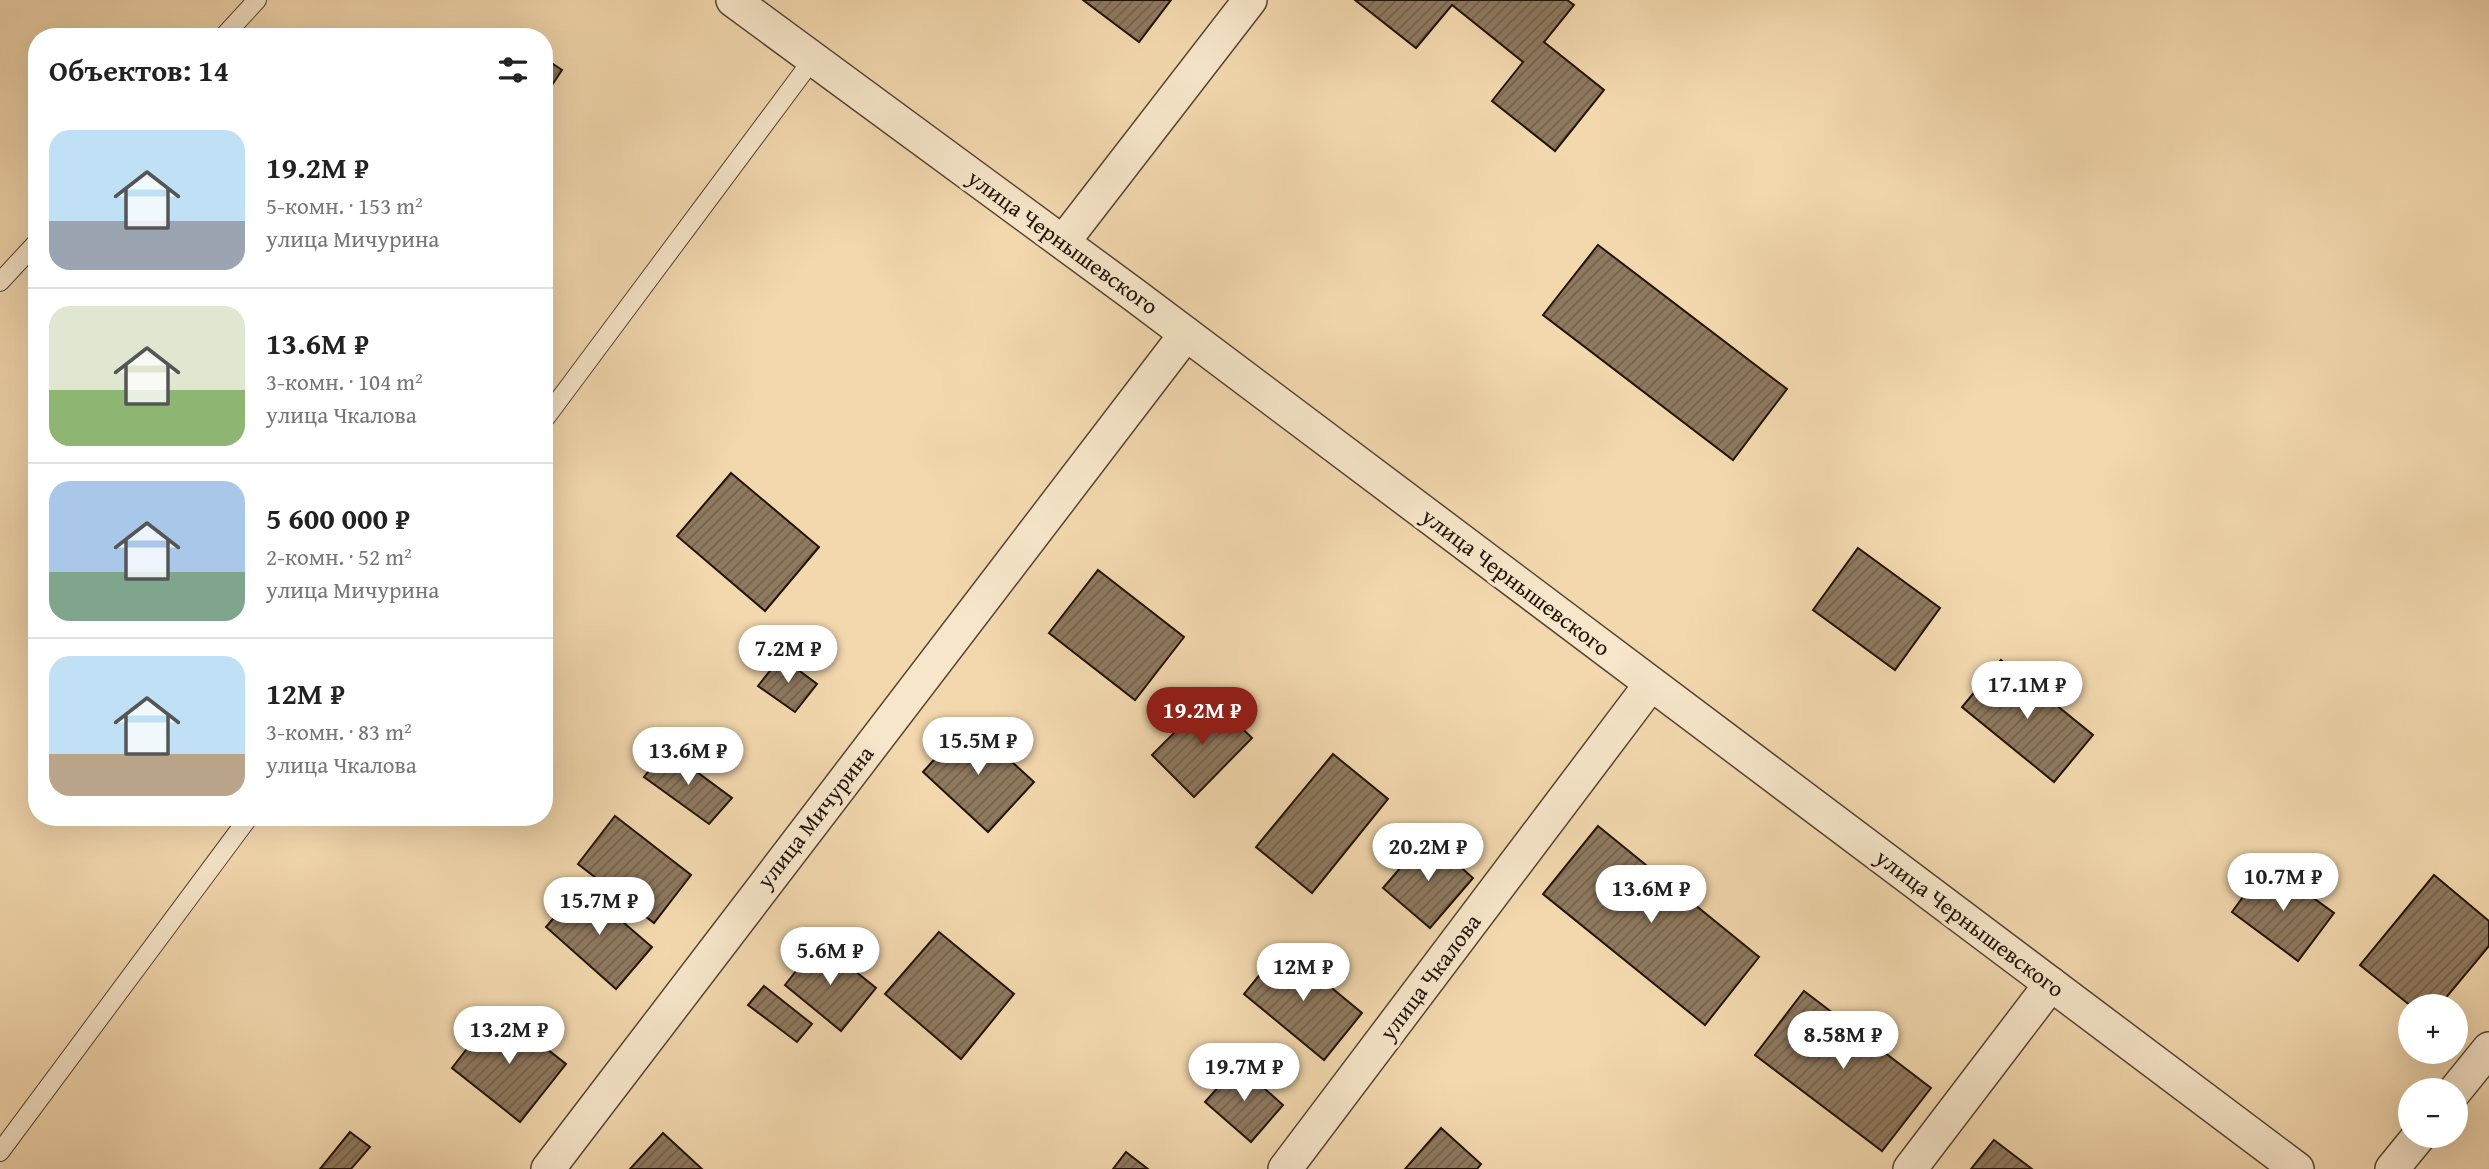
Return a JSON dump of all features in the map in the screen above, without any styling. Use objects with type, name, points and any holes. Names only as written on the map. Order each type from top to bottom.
[{"type":"street","name":"улица Чернышевского","points":[[733,0],[1186,334],[2297,1169]]},
{"type":"street","points":[[1063,243],[1250,0]]},
{"type":"street","name":"улица Мичурина","points":[[548,1169],[1186,334]]},
{"type":"street","name":"улица Чкалова","points":[[1284,1169],[1651,684]]},
{"type":"street","points":[[1910,1169],[2051,984]]},
{"type":"street","points":[[2466,1078],[2489,1049]]},
{"type":"street","points":[[2392,1169],[2409,1148]]},
{"type":"lane","points":[[231,28],[257,0]]},
{"type":"lane","points":[[553,408],[813,59]]},
{"type":"lane","points":[[0,282],[28,252]]},
{"type":"lane","points":[[0,1152],[242,826]]},
{"type":"building","points":[[1083,0],[1171,0],[1139,42]]},
{"type":"building","points":[[1355,0],[1567,0],[1574,5],[1544,42],[1604,90],[1555,151],[1492,101],[1523,62],[1452,5],[1416,48]]},
{"type":"building","points":[[553,64],[562,70],[553,84]]},
{"type":"building","points":[[1598,245],[1787,389],[1733,460],[1543,315]]},
{"type":"building","points":[[731,473],[819,547],[765,611],[677,536]]},
{"type":"building","points":[[1858,548],[1940,608],[1895,670],[1813,610]]},
{"type":"building","points":[[1098,570],[1184,637],[1135,700],[1049,633]]},
{"type":"building","points":[[781,657],[817,684],[795,712],[758,686]]},
{"type":"building","points":[[2001,660],[2093,735],[2054,782],[1962,707]]},
{"type":"building","points":[[1210,697],[1252,738],[1194,797],[1152,755]]},
{"type":"building","points":[[968,722],[1034,782],[988,832],[923,772]]},
{"type":"building","points":[[666,749],[732,798],[709,824],[644,777]]},
{"type":"building","points":[[1333,754],[1388,799],[1312,893],[1256,847]]},
{"type":"building","points":[[615,816],[691,875],[654,923],[578,864]]},
{"type":"building","points":[[1598,826],[1759,957],[1705,1025],[1543,894]]},
{"type":"building","points":[[1427,837],[1473,878],[1430,928],[1383,888]]},
{"type":"building","points":[[2267,864],[2334,913],[2298,961],[2232,912]]},
{"type":"building","points":[[2434,875],[2489,921],[2489,946],[2449,994],[2398,996],[2360,965]]},
{"type":"building","points":[[581,886],[652,947],[616,989],[546,927]]},
{"type":"building","points":[[939,932],[1014,994],[961,1059],[885,994]]},
{"type":"building","points":[[819,942],[876,988],[841,1031],[785,985]]},
{"type":"building","points":[[1282,947],[1362,1013],[1324,1060],[1244,994]]},
{"type":"building","points":[[764,986],[812,1024],[797,1042],[748,1005]]},
{"type":"building","points":[[1804,991],[1931,1088],[1882,1151],[1755,1055]]},
{"type":"building","points":[[497,1010],[566,1064],[520,1122],[452,1068]]},
{"type":"building","points":[[1238,1065],[1283,1105],[1251,1142],[1205,1102]]},
{"type":"building","points":[[1441,1128],[1481,1164],[1477,1169],[1405,1169]]},
{"type":"building","points":[[350,1132],[370,1147],[351,1169],[320,1169]]},
{"type":"building","points":[[663,1133],[702,1169],[630,1169]]},
{"type":"building","points":[[1994,1140],[2032,1169],[1971,1169]]},
{"type":"building","points":[[1126,1152],[1148,1169],[1113,1169]]}]
